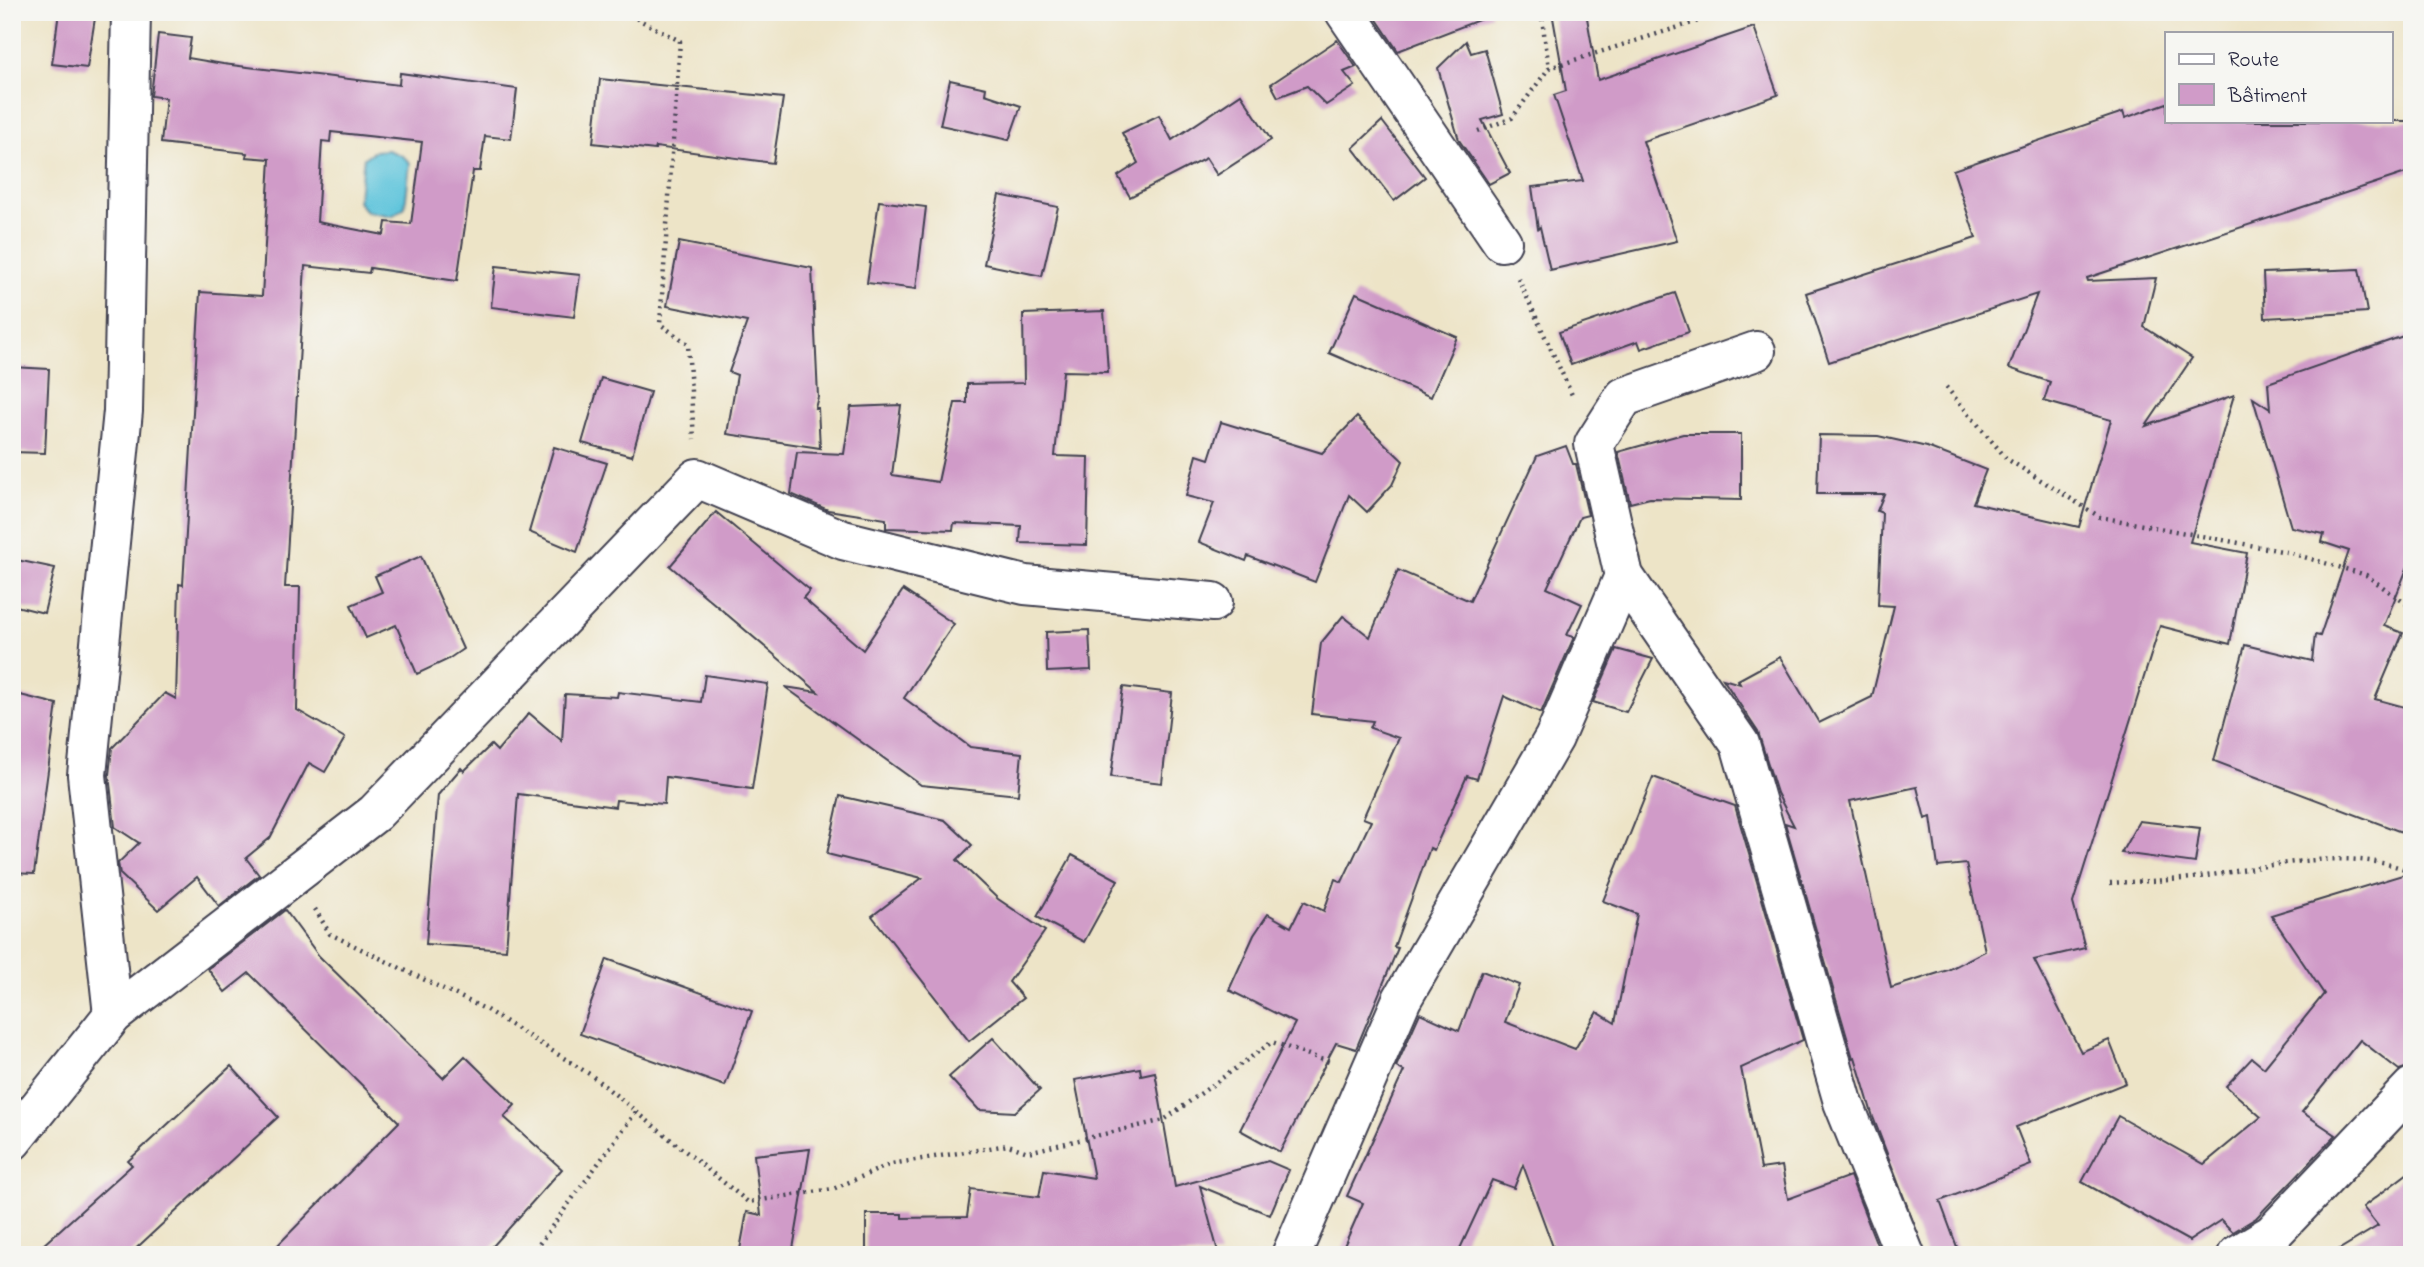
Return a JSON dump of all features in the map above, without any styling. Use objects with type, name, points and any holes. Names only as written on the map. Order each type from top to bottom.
[{"type":"street","points":[[113,1015],[87,775],[123,411],[131,12]]},
{"type":"street","points":[[1345,12],[1435,148],[1502,242]]},
{"type":"street","points":[[1756,351],[1624,397],[1594,444],[1624,576],[1740,744],[1843,1102],[1905,1255]]},
{"type":"street","points":[[12,1141],[113,1015],[375,813],[697,478],[843,540],[1025,585],[1213,602]]},
{"type":"street","points":[[1291,1255],[1402,999],[1554,738],[1624,576]]},
{"type":"street","points":[[2237,1255],[2272,1234],[2412,1087]]},
{"type":"path","points":[[624,12],[680,41],[660,324],[688,344],[697,478]]},
{"type":"path","points":[[1541,12],[1549,68]]},
{"type":"path","points":[[1435,148],[1512,118],[1549,68],[1727,12]]},
{"type":"path","points":[[1502,242],[1594,444]]},
{"type":"path","points":[[1947,387],[2007,459],[2100,516],[2287,552],[2366,575],[2412,608]]},
{"type":"path","points":[[2110,883],[2204,876],[2275,863],[2328,860],[2395,865],[2412,872]]},
{"type":"path","points":[[293,876],[330,934],[485,1009],[591,1074],[748,1202],[833,1189],[891,1164],[1008,1145],[1028,1152],[1164,1120],[1272,1042],[1368,1075]]},
{"type":"path","points":[[531,1255],[636,1112]]},
{"type":"water","points":[[388,150],[403,156],[410,163],[405,207],[392,216],[366,211],[358,202],[364,158],[374,151]]},
{"type":"building","points":[[59,12],[96,12],[87,68],[52,64]]},
{"type":"building","points":[[1379,12],[1491,12],[1492,15],[1398,51],[1374,15]]},
{"type":"building","points":[[1552,12],[1586,12],[1598,80],[1754,27],[1778,95],[1643,141],[1677,241],[1550,270],[1540,227],[1538,229],[1532,187],[1583,181],[1554,95],[1566,91]]},
{"type":"building","points":[[158,34],[191,38],[188,58],[223,64],[399,85],[400,73],[517,89],[511,139],[485,136],[480,171],[473,171],[457,281],[370,268],[369,273],[305,266],[285,587],[300,587],[297,710],[345,738],[325,772],[309,763],[270,838],[246,858],[259,875],[219,906],[197,877],[158,910],[120,874],[118,863],[139,843],[115,827],[109,775],[112,748],[165,693],[176,699],[179,584],[183,585],[200,292],[262,296],[270,159],[246,157],[247,153],[161,143],[166,98],[151,96]],"holes":[[[331,132],[422,142],[411,224],[386,222],[384,235],[317,222],[322,141],[330,142]]]},
{"type":"building","points":[[1337,40],[1356,67],[1344,72],[1355,86],[1326,105],[1307,86],[1278,97],[1271,84]]},
{"type":"building","points":[[1466,41],[1471,53],[1485,49],[1503,114],[1482,120],[1510,173],[1489,184],[1459,140],[1438,68]]},
{"type":"building","points":[[600,79],[783,98],[773,163],[656,147],[655,150],[593,143]]},
{"type":"building","points":[[950,80],[986,88],[985,94],[1021,106],[1009,140],[940,125]]},
{"type":"building","points":[[1241,94],[1271,140],[1217,175],[1206,158],[1130,197],[1118,176],[1138,163],[1122,133],[1159,115],[1172,140]]},
{"type":"building","points":[[2165,104],[2165,122],[2412,121],[2412,171],[2087,278],[2088,281],[2156,278],[2144,327],[2192,358],[2146,426],[2234,395],[2190,542],[2247,553],[2230,644],[2160,626],[2073,903],[2085,948],[2034,960],[2081,1052],[2109,1040],[2126,1083],[2016,1127],[2031,1165],[1940,1201],[1960,1255],[1926,1255],[1873,1117],[1855,1057],[1853,1058],[1785,823],[1794,826],[1777,793],[1758,732],[1723,679],[1740,684],[1738,680],[1780,657],[1819,723],[1872,697],[1894,606],[1878,605],[1882,513],[1877,511],[1884,494],[1817,494],[1819,435],[1878,436],[1927,447],[1986,470],[1973,503],[2079,527],[2111,420],[2044,401],[2050,382],[2009,368],[2037,294],[1829,362],[1806,293],[1976,238],[1953,170],[2123,112],[2125,118]],"holes":[[[1917,787],[1925,819],[1931,817],[1938,867],[1966,864],[1985,951],[1948,970],[1891,988],[1850,801]]]},
{"type":"building","points":[[1382,121],[1425,177],[1394,201],[1353,148]]},
{"type":"building","points":[[999,195],[1058,207],[1042,276],[984,264]]},
{"type":"building","points":[[879,201],[926,207],[916,289],[867,283]]},
{"type":"building","points":[[679,242],[812,268],[818,397],[815,408],[818,408],[820,448],[727,434],[737,375],[729,372],[747,322],[667,306]]},
{"type":"building","points":[[496,266],[580,275],[574,317],[491,307]]},
{"type":"building","points":[[2359,269],[2367,312],[2265,318],[2263,273]]},
{"type":"building","points":[[1356,293],[1457,337],[1431,397],[1329,353]]},
{"type":"building","points":[[1675,293],[1689,332],[1641,349],[1638,341],[1571,365],[1559,332]]},
{"type":"building","points":[[1104,311],[1108,372],[1063,371],[1055,456],[1089,457],[1087,545],[1020,543],[1021,526],[954,523],[953,530],[886,528],[886,519],[828,510],[791,494],[797,452],[844,454],[851,407],[901,405],[892,475],[938,482],[955,403],[967,403],[967,384],[1024,383],[1023,314]]},
{"type":"building","points":[[2412,333],[2412,556],[2384,626],[2403,633],[2375,699],[2412,709],[2412,836],[2214,761],[2245,645],[2312,661],[2315,635],[2320,636],[2349,551],[2322,542],[2324,534],[2291,527],[2253,398],[2270,409],[2268,383]]},
{"type":"building","points":[[12,367],[49,369],[45,453],[12,452]]},
{"type":"building","points":[[601,378],[650,392],[632,456],[582,443]]},
{"type":"building","points":[[1357,417],[1403,461],[1392,485],[1367,512],[1349,495],[1315,582],[1248,556],[1246,561],[1199,542],[1214,503],[1186,496],[1197,455],[1209,459],[1221,422],[1322,453]]},
{"type":"building","points":[[1683,434],[1741,434],[1741,500],[1650,498],[1630,503],[1618,452]]},
{"type":"building","points":[[1566,446],[1573,464],[1576,464],[1588,515],[1580,517],[1547,588],[1582,604],[1567,635],[1574,637],[1541,713],[1504,696],[1477,779],[1467,776],[1434,850],[1430,848],[1394,947],[1398,948],[1356,1049],[1336,1043],[1280,1152],[1240,1130],[1295,1023],[1229,990],[1254,935],[1268,914],[1291,927],[1304,901],[1324,911],[1335,879],[1342,882],[1371,821],[1363,818],[1399,738],[1370,728],[1373,721],[1312,714],[1321,643],[1343,616],[1370,637],[1398,570],[1470,601],[1537,456]]},
{"type":"building","points":[[554,447],[607,463],[577,552],[529,532]]},
{"type":"building","points":[[716,512],[810,590],[803,598],[863,650],[903,590],[954,624],[904,698],[970,747],[1022,753],[1018,795],[921,785],[785,687],[818,692],[670,566]]},
{"type":"building","points":[[421,556],[463,649],[417,674],[396,625],[366,638],[351,605],[382,592],[375,576]]},
{"type":"building","points":[[12,559],[55,568],[44,613],[12,605]]},
{"type":"building","points":[[1089,630],[1091,670],[1047,672],[1046,632]]},
{"type":"building","points":[[1616,649],[1653,659],[1626,712],[1593,702]]},
{"type":"building","points":[[705,675],[768,684],[752,789],[666,777],[664,804],[616,800],[615,807],[518,794],[506,950],[426,944],[438,795],[461,768],[464,771],[491,745],[497,751],[529,713],[562,741],[565,694],[617,697],[618,692],[701,702]]},
{"type":"building","points":[[1123,687],[1172,693],[1162,783],[1111,777]]},
{"type":"building","points":[[12,693],[57,704],[34,874],[12,873]]},
{"type":"building","points":[[1653,777],[1735,806],[1803,1040],[1741,1068],[1761,1169],[1782,1166],[1788,1199],[1850,1176],[1881,1255],[1556,1255],[1523,1165],[1514,1188],[1492,1180],[1457,1255],[1340,1255],[1363,1203],[1347,1196],[1404,1071],[1396,1067],[1420,1013],[1459,1031],[1482,971],[1519,985],[1505,1022],[1575,1049],[1597,1012],[1615,1023],[1637,914],[1603,901]]},
{"type":"building","points":[[840,796],[945,820],[972,845],[957,860],[998,899],[1045,931],[1009,982],[1023,998],[969,1041],[872,916],[922,878],[827,854]]},
{"type":"building","points":[[2139,821],[2200,828],[2195,863],[2121,853]]},
{"type":"building","points":[[1072,855],[1118,880],[1084,942],[1037,917]]},
{"type":"building","points":[[2412,872],[2412,1066],[2399,1070],[2360,1040],[2302,1112],[2336,1135],[2256,1218],[2233,1232],[2221,1220],[2189,1241],[2082,1182],[2118,1116],[2204,1164],[2261,1117],[2226,1086],[2252,1058],[2264,1068],[2324,994],[2271,915]]},
{"type":"building","points":[[285,910],[319,956],[443,1078],[465,1056],[515,1105],[504,1117],[562,1169],[485,1255],[268,1255],[399,1122],[249,973],[225,992],[208,969]]},
{"type":"building","points":[[607,959],[752,1011],[725,1086],[580,1034]]},
{"type":"building","points":[[993,1038],[1040,1090],[1015,1112],[979,1110],[949,1077]]},
{"type":"building","points":[[231,1066],[278,1117],[129,1255],[32,1255],[132,1165],[128,1161]]},
{"type":"building","points":[[1140,1068],[1141,1075],[1155,1072],[1175,1187],[1268,1161],[1289,1170],[1270,1215],[1200,1186],[1219,1255],[866,1255],[866,1214],[902,1214],[902,1218],[967,1217],[971,1189],[1039,1197],[1044,1170],[1094,1178],[1075,1080]]},
{"type":"building","points":[[810,1149],[792,1255],[739,1255],[747,1212],[761,1215],[754,1155]]},
{"type":"building","points":[[2412,1170],[2412,1255],[2330,1255],[2378,1226],[2363,1207]]}]
